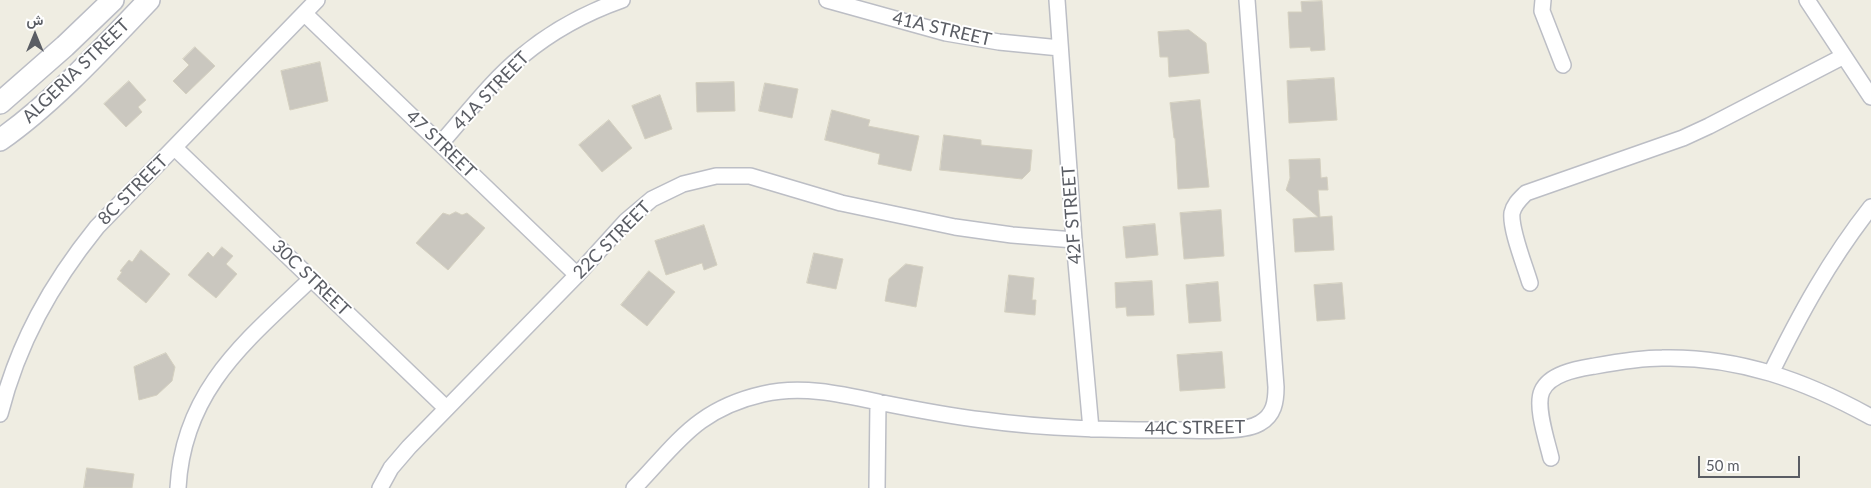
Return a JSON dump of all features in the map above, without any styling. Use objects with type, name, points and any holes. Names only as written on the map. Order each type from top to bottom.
[{"type":"main road","name":"ALGERIA STREET","points":[[0,103],[65,46],[112,0]]},
{"type":"main road","name":"ALGERIA STREET","points":[[0,140],[32,116],[149,0]]},
{"type":"street","name":"8C STREET","points":[[0,414],[19,352],[50,292],[72,258],[97,227],[317,0]]},
{"type":"street","name":"41A STREET","points":[[441,143],[490,87],[521,56],[556,30],[595,10],[622,0]]},
{"type":"street","name":"41A STREET","points":[[827,0],[946,33],[990,41],[1060,48]]},
{"type":"street","name":"42F STREET","points":[[1057,0],[1074,240],[1091,429]]},
{"type":"street","name":"44C STREET","points":[[634,488],[701,421],[733,403],[764,393],[796,390],[821,391],[982,420],[1091,429],[1192,430],[1250,428],[1262,423],[1271,413],[1276,401],[1275,368],[1247,0]]},
{"type":"street","points":[[1544,0],[1542,11],[1563,65]]},
{"type":"street","points":[[1807,0],[1871,97]]},
{"type":"street","name":"47 STREET","points":[[305,14],[577,275]]},
{"type":"street","points":[[1530,283],[1512,222],[1512,211],[1526,193],[1682,138],[1844,56]]},
{"type":"street","name":"30C STREET","points":[[175,148],[446,408]]},
{"type":"street","name":"22C STREET","points":[[380,488],[391,468],[409,447],[577,275],[626,221],[652,199],[683,184],[716,176],[750,176],[842,203],[955,228],[1074,240]]},
{"type":"street","points":[[1771,373],[1799,316],[1819,282],[1871,208]]},
{"type":"street","points":[[178,488],[184,447],[193,419],[206,392],[222,367],[242,345],[311,279]]},
{"type":"street","points":[[1551,458],[1540,403],[1542,392],[1547,383],[1556,377],[1589,367],[1625,361],[1662,358],[1699,359],[1736,364],[1771,373],[1824,392],[1871,417]]},
{"type":"street","points":[[877,488],[878,402]]},
{"type":"building","points":[[1322,1],[1325,50],[1311,51],[1310,47],[1290,48],[1288,12],[1302,12],[1301,2]]},
{"type":"building","points":[[1189,30],[1206,43],[1209,73],[1169,77],[1168,57],[1160,57],[1158,32]]},
{"type":"building","points":[[195,47],[215,66],[186,94],[173,81],[189,65],[183,59]]},
{"type":"building","points":[[320,62],[328,101],[290,110],[281,71]]},
{"type":"building","points":[[1334,78],[1337,120],[1289,123],[1287,81]]},
{"type":"building","points":[[129,81],[146,100],[138,107],[142,112],[126,127],[104,104]]},
{"type":"building","points":[[734,82],[735,111],[697,112],[696,83]]},
{"type":"building","points":[[765,83],[798,89],[792,118],[759,111]]},
{"type":"building","points":[[660,95],[672,129],[645,139],[632,106]]},
{"type":"building","points":[[1200,100],[1209,187],[1178,189],[1175,138],[1170,103]]},
{"type":"building","points":[[832,110],[870,120],[868,126],[919,136],[911,171],[878,164],[880,154],[825,140]]},
{"type":"building","points":[[609,120],[632,148],[602,172],[579,145]]},
{"type":"building","points":[[944,135],[981,140],[981,145],[1032,150],[1030,171],[1022,179],[940,170]]},
{"type":"building","points":[[1320,159],[1321,178],[1327,177],[1328,190],[1318,190],[1320,217],[1332,216],[1334,250],[1295,252],[1293,219],[1318,217],[1286,190],[1290,178],[1289,160]]},
{"type":"building","points":[[1221,210],[1224,256],[1184,259],[1180,213]]},
{"type":"building","points":[[456,212],[462,215],[467,213],[485,228],[448,270],[416,243],[443,213],[449,215]]},
{"type":"building","points":[[1155,224],[1158,255],[1126,258],[1123,227]]},
{"type":"building","points":[[704,225],[717,265],[704,270],[702,263],[666,275],[655,241]]},
{"type":"building","points":[[222,247],[233,256],[226,264],[237,274],[216,298],[188,275],[208,252],[213,257]]},
{"type":"building","points":[[141,250],[170,274],[146,303],[117,279],[122,272],[120,271],[129,260],[132,262]]},
{"type":"building","points":[[814,253],[843,259],[836,289],[807,283]]},
{"type":"building","points":[[906,264],[923,267],[916,307],[885,301],[889,279]]},
{"type":"building","points":[[649,271],[675,292],[647,326],[621,305]]},
{"type":"building","points":[[1009,275],[1034,278],[1032,300],[1036,300],[1035,315],[1005,312]]},
{"type":"building","points":[[1152,281],[1154,315],[1127,316],[1126,307],[1116,308],[1115,283]]},
{"type":"building","points":[[1218,282],[1221,321],[1189,323],[1186,285]]},
{"type":"building","points":[[1342,283],[1345,319],[1317,321],[1314,285]]},
{"type":"building","points":[[1222,352],[1225,388],[1180,391],[1177,355]]},
{"type":"building","points":[[166,353],[175,367],[172,381],[157,395],[139,400],[134,367]]},
{"type":"building","points":[[87,468],[134,474],[132,488],[84,488]]}]
